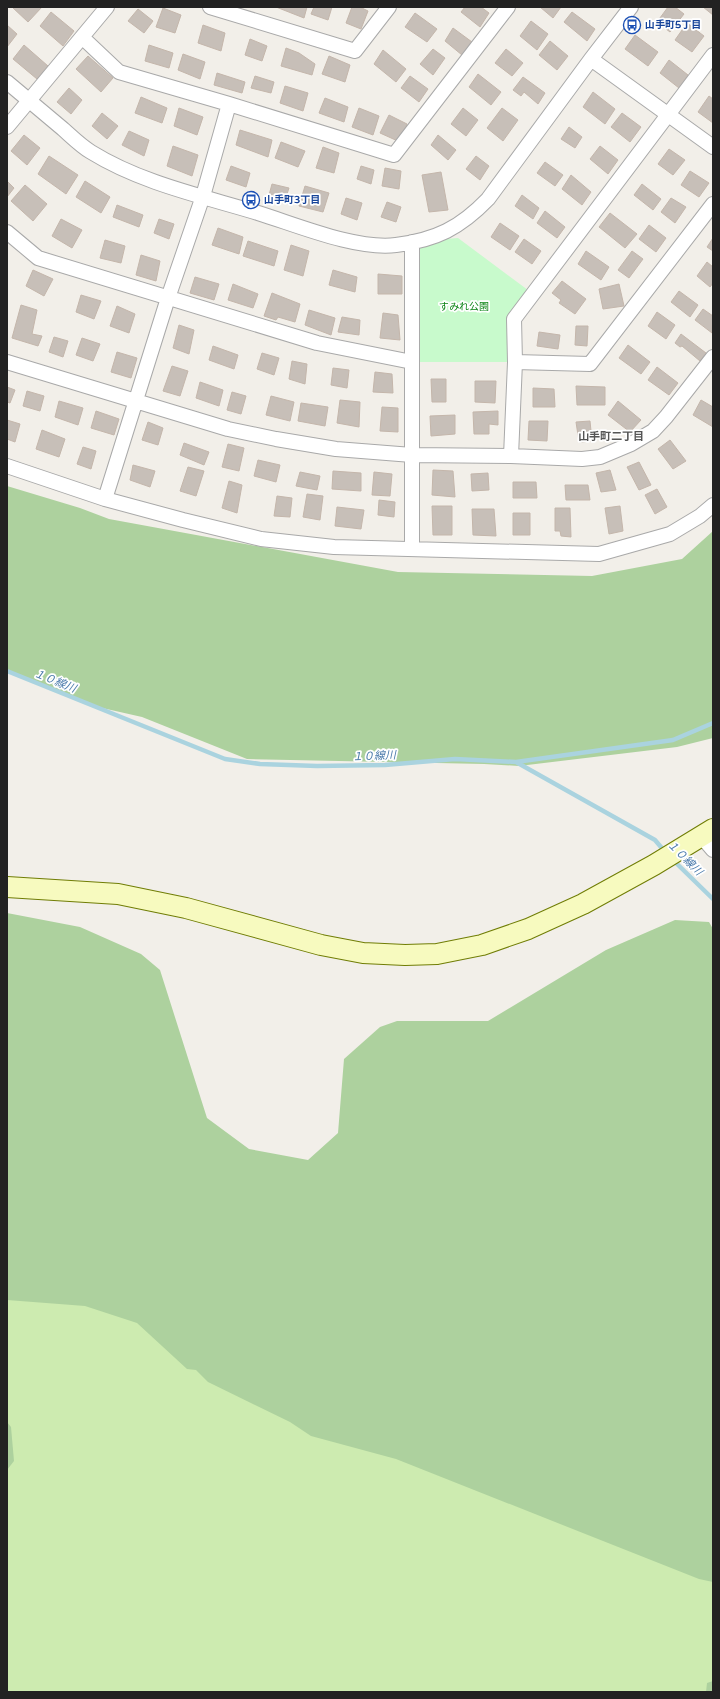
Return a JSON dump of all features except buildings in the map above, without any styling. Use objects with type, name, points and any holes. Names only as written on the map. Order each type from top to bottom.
[{"type":"street","points":[[7,126],[83,38],[107,7]]},
{"type":"street","points":[[210,7],[355,50],[389,7]]},
{"type":"street","points":[[83,38],[119,72],[394,155],[508,7]]},
{"type":"street","points":[[7,82],[90,152],[132,173],[343,240],[376,246],[395,245],[448,232],[472,215],[488,198],[591,58],[631,7]]},
{"type":"street","points":[[511,456],[515,362],[514,319],[713,54]]},
{"type":"street","points":[[591,58],[713,147]]},
{"type":"street","points":[[105,499],[168,298],[203,196],[229,104]]},
{"type":"street","points":[[515,362],[590,364],[713,204]]},
{"type":"street","points":[[7,232],[38,258],[317,343],[412,362]]},
{"type":"street","points":[[412,242],[412,549]]},
{"type":"street","points":[[7,362],[228,429],[276,439],[336,449],[412,455],[511,456],[582,459],[600,457],[631,444],[653,431],[666,418],[713,357]]},
{"type":"street","points":[[7,466],[105,499],[261,539],[334,547],[599,554],[670,534],[700,516],[713,505]]},
{"type":"street","points":[[7,887],[118,894],[186,908],[321,945],[363,954],[438,954],[482,944],[528,929],[583,904],[654,865],[679,849],[709,839]]},
{"type":"green space","name":"すみれ公園","points":[[458,238],[532,293],[514,319],[515,362],[412,362],[412,242]]},
{"type":"green space","points":[[7,486],[80,508],[109,519],[398,572],[592,576],[682,559],[713,531],[713,738],[677,747],[519,766],[247,759],[142,717],[89,705],[7,672]]},
{"type":"green space","points":[[7,913],[80,927],[141,954],[160,970],[207,1118],[249,1149],[308,1160],[338,1133],[344,1059],[380,1027],[397,1021],[488,1021],[606,950],[675,920],[709,922],[713,929],[713,1582],[699,1579],[396,1459],[311,1436],[290,1422],[208,1382],[196,1370],[187,1369],[137,1323],[85,1306],[7,1300]]},
{"type":"green space","points":[[7,1210],[713,1436],[713,1692],[7,1692]]},
{"type":"green space","points":[[7,1422],[11,1427],[14,1461],[7,1470]]},
{"type":"green space","points":[[713,1681],[713,1692],[706,1692],[707,1683]]},
{"type":"waterway","name":"１０線川","points":[[7,671],[225,759],[260,764],[317,766],[385,765],[455,759],[516,762],[655,840],[666,853]]},
{"type":"waterway","points":[[516,762],[673,740],[713,723]]},
{"type":"waterway","name":"１０線川","points":[[673,860],[713,899]]},
{"type":"place","name":"山手町5丁目","points":[[632,25]]},
{"type":"place","name":"山手町3丁目","points":[[251,200]]},
{"type":"district","name":"山手町二丁目","points":[[611,436]]}]
